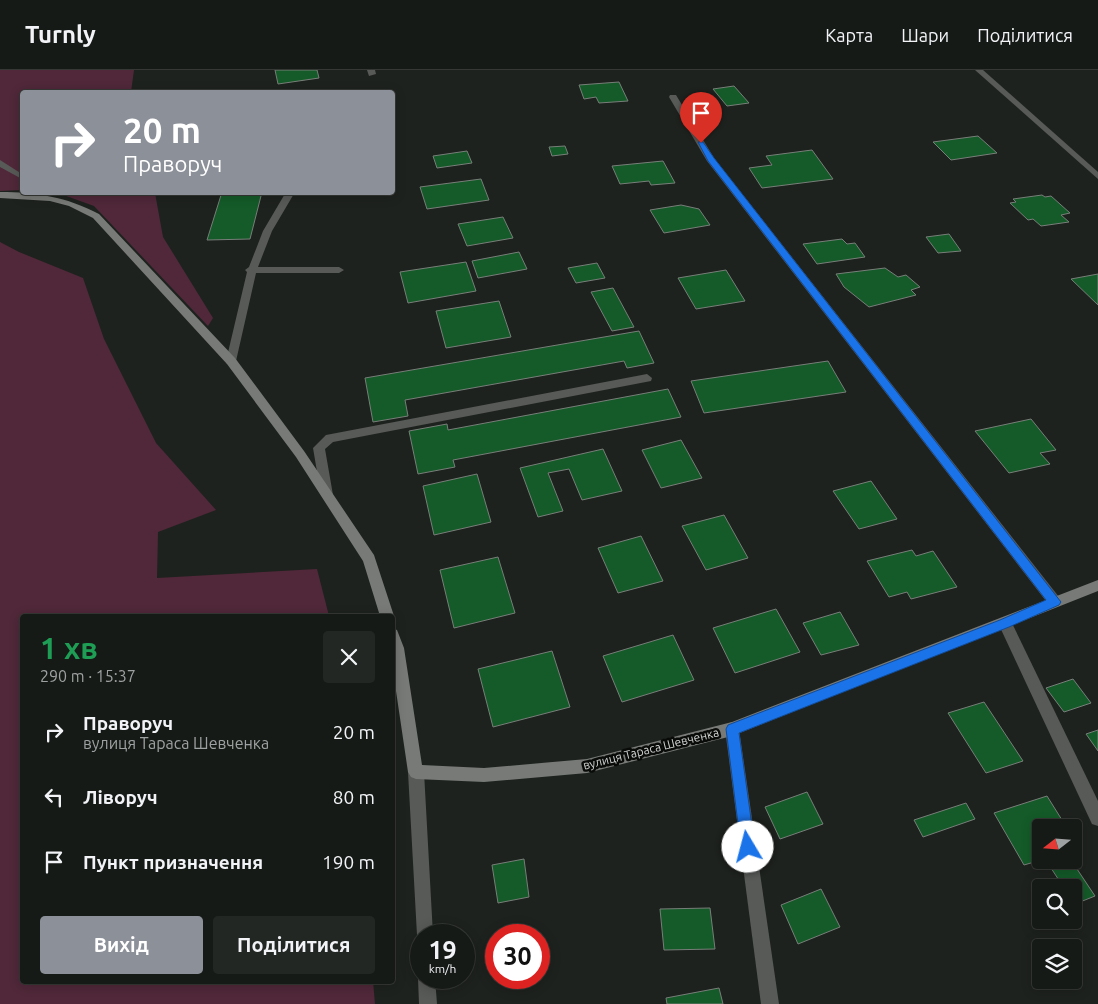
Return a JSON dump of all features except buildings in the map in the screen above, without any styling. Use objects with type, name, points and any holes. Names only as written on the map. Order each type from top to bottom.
[{"type":"street","points":[[979,70],[1098,176]]},
{"type":"street","points":[[673,97],[710,159],[1054,602]]},
{"type":"street","points":[[0,163],[20,176]]},
{"type":"street","points":[[0,195],[20,194]]},
{"type":"street","points":[[41,195],[80,207],[96,216],[231,361],[300,454],[369,559],[386,614]]},
{"type":"street","points":[[231,361],[250,270],[279,208],[289,195]]},
{"type":"street","points":[[250,270],[338,270]]},
{"type":"street","points":[[328,495],[318,448],[330,438],[647,378]]},
{"type":"street","name":"вулиця Тараса Шевченка","points":[[416,772],[484,774],[587,766],[732,729],[1005,623],[1098,584]]},
{"type":"street","points":[[1005,623],[1098,818]]},
{"type":"street","points":[[395,644],[399,658],[416,772],[424,924]]},
{"type":"street","points":[[732,729],[770,1004]]},
{"type":"street","points":[[427,989],[428,1004]]},
{"type":"shaded area","points":[[0,70],[134,70],[131,90],[20,90],[20,190],[0,191]]},
{"type":"shaded area","points":[[64,195],[155,195],[163,237],[213,318],[208,326],[94,206]]},
{"type":"shaded area","points":[[0,242],[19,252],[83,278],[104,339],[156,443],[216,510],[158,532],[157,578],[317,569],[328,614],[20,614],[20,984],[373,984],[375,1004],[0,1004]]},
{"type":"route","points":[[701,143],[710,159],[1054,602],[1005,623],[732,729],[748,847]]}]
